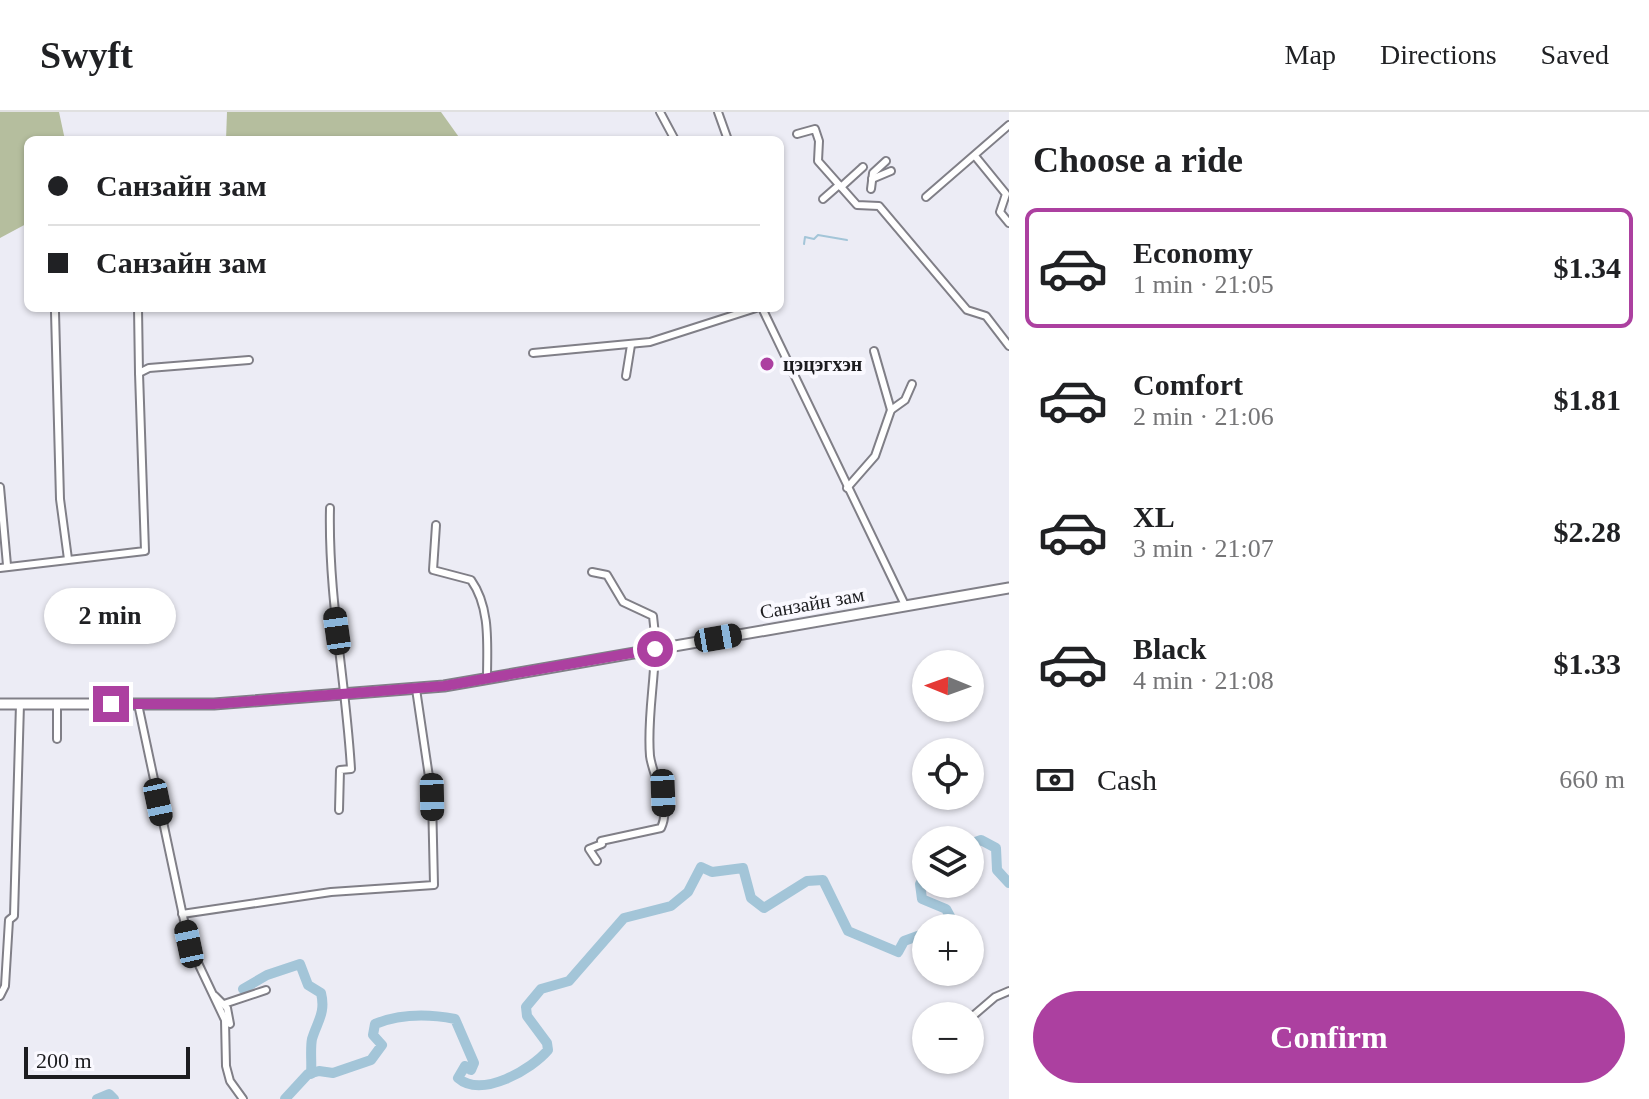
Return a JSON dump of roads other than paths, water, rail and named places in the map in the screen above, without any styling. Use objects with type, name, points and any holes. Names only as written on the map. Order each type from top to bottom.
[{"type":"main road","name":"Санзайн зам","points":[[0,704],[214,704],[416,689],[1009,588]]},
{"type":"street","points":[[660,112],[673,136]]},
{"type":"street","points":[[718,112],[727,136]]},
{"type":"street","points":[[926,197],[1009,125]]},
{"type":"street","points":[[797,134],[815,129],[819,141],[818,161],[840,186],[857,205],[879,206],[967,310],[986,316],[1009,346]]},
{"type":"street","points":[[975,156],[1006,194],[1000,212],[1009,223]]},
{"type":"street","points":[[871,189],[873,173],[886,161]]},
{"type":"street","points":[[823,199],[863,167]]},
{"type":"street","points":[[872,179],[891,171]]},
{"type":"street","points":[[55,312],[60,499],[68,559]]},
{"type":"street","points":[[0,487],[4,566],[145,551],[138,312]]},
{"type":"street","points":[[533,353],[631,345],[698,329],[745,312]]},
{"type":"street","points":[[764,312],[905,605]]},
{"type":"street","points":[[626,376],[631,345]]},
{"type":"street","points":[[847,488],[875,456],[891,410],[874,351]]},
{"type":"street","points":[[139,373],[149,368],[249,360]]},
{"type":"street","points":[[891,410],[905,400],[912,384]]},
{"type":"street","points":[[330,508],[329,572],[351,769],[340,770],[339,810]]},
{"type":"street","points":[[436,525],[433,570],[471,580],[481,602],[486,625],[487,679]]},
{"type":"street","points":[[592,572],[607,575],[623,602],[653,616],[655,649],[649,739],[654,780],[663,793],[663,824],[648,833],[601,841],[589,849],[597,861]]},
{"type":"street","points":[[182,914],[331,892],[434,885],[432,797],[416,689]]},
{"type":"street","points":[[0,996],[5,986],[9,920],[14,916],[20,704]]},
{"type":"street","points":[[57,704],[57,739]]},
{"type":"street","points":[[138,704],[189,944],[207,988],[225,1020],[227,1035]]},
{"type":"street","points":[[207,988],[224,1004],[229,1017],[226,1066],[230,1081],[243,1099]]},
{"type":"street","points":[[224,1004],[266,990]]},
{"type":"street","points":[[984,1006],[1009,991]]},
{"type":"waterway","points":[[804,244],[805,237],[814,239],[818,235],[847,240]]},
{"type":"waterway","points":[[984,842],[996,848],[997,870],[1009,883]]},
{"type":"waterway","points":[[285,1099],[308,1074],[319,1071],[333,1073],[371,1060],[382,1045],[373,1035],[375,1024],[404,1017],[455,1019],[474,1063],[471,1070],[465,1066],[458,1078],[468,1084],[493,1083],[519,1073],[548,1050],[547,1043],[527,1016],[526,1007],[541,989],[569,981],[624,918],[671,906],[688,892],[701,867],[712,872],[743,868],[751,898],[764,908],[807,881],[823,880],[848,931],[898,952],[904,941],[912,938]]},
{"type":"waterway","points":[[922,898],[946,909],[949,914]]},
{"type":"waterway","points":[[243,989],[267,975],[300,964],[308,985],[321,993],[322,1000],[322,1012],[312,1039],[311,1074]]},
{"type":"waterway","points":[[97,1099],[109,1094],[114,1099]]},
{"type":"place","name":"цэцэгхэн","points":[[767,364]]}]
